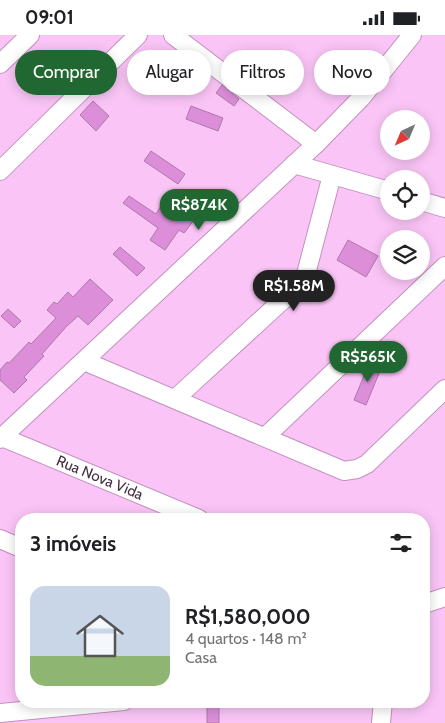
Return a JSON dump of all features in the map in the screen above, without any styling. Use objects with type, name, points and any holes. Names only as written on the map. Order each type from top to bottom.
[{"type":"street","points":[[0,64],[30,35]]},
{"type":"street","points":[[0,171],[138,35]]},
{"type":"street","points":[[173,35],[316,143]]},
{"type":"street","points":[[1,438],[316,143],[361,98],[412,35]]},
{"type":"street","points":[[294,164],[380,188]]},
{"type":"street","points":[[175,399],[298,286],[306,274],[332,175]]},
{"type":"street","points":[[430,204],[445,208]]},
{"type":"street","points":[[265,437],[445,266]]},
{"type":"street","points":[[84,361],[344,471],[357,469],[367,464],[445,389]]},
{"type":"street","name":"Rua Nova Vida","points":[[1,438],[184,513]]},
{"type":"street","points":[[0,539],[15,545]]},
{"type":"street","points":[[430,602],[445,597]]},
{"type":"street","points":[[0,713],[52,708]]},
{"type":"street","points":[[381,723],[382,708]]},
{"type":"building","points":[[221,86],[221,95],[234,95],[239,99],[234,106],[216,93]]},
{"type":"building","points":[[93,101],[109,116],[96,131],[80,115]]},
{"type":"building","points":[[191,106],[223,118],[218,131],[186,119]]},
{"type":"building","points":[[151,151],[185,174],[178,184],[144,161]]},
{"type":"building","points":[[182,189],[206,205],[184,233],[179,230],[165,250],[150,240],[158,228],[123,203],[129,196],[156,214],[162,204],[168,209]]},
{"type":"building","points":[[348,240],[378,256],[366,277],[337,260]]},
{"type":"building","points":[[120,247],[145,268],[137,276],[113,254]]},
{"type":"building","points":[[90,279],[113,300],[88,325],[78,316],[66,327],[42,354],[44,356],[24,377],[27,380],[14,393],[0,380],[0,370],[29,342],[31,344],[56,318],[47,310],[54,302],[57,304],[68,292],[73,297]]},
{"type":"building","points":[[8,309],[21,321],[14,328],[1,316]]},
{"type":"building","points":[[370,361],[382,366],[366,405],[354,400]]},
{"type":"building","points":[[207,708],[219,708],[219,723],[207,723]]}]
